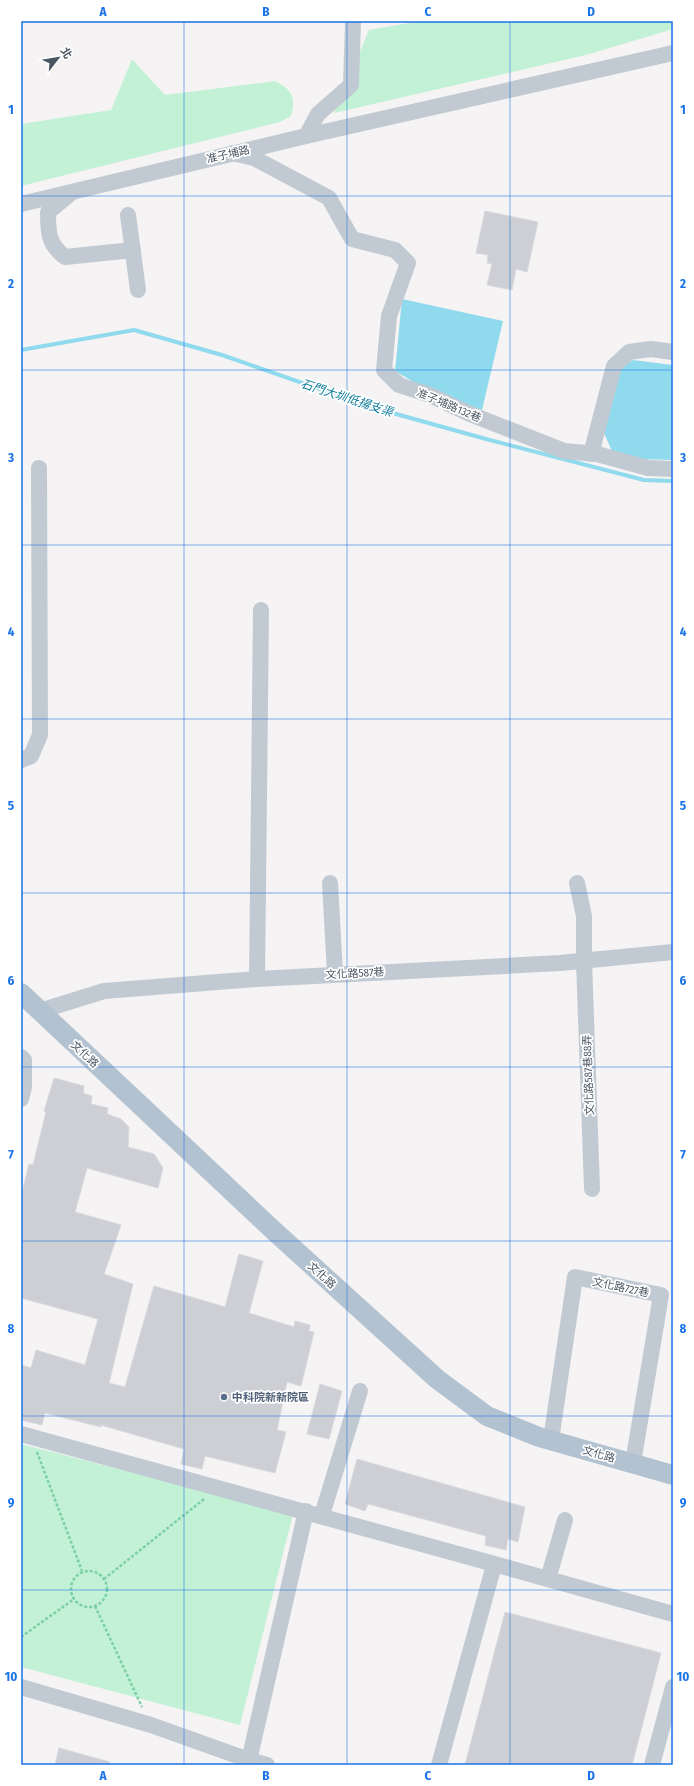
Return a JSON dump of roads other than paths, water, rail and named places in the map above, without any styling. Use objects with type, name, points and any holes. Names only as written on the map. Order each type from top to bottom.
[{"type":"main road","name":"文化路","points":[[21,993],[273,1230],[437,1380],[487,1416],[551,1440],[673,1475]]},
{"type":"lane","points":[[306,136],[318,114],[351,85],[353,21]]},
{"type":"lane","name":"准子埔路","points":[[21,204],[232,153],[673,53]]},
{"type":"lane","name":"准子埔路132巷","points":[[232,153],[254,158],[329,198],[352,239],[395,250],[408,263],[388,316],[384,370],[399,385],[430,395],[470,414],[564,452],[591,454],[648,468],[673,469]]},
{"type":"lane","points":[[74,191],[48,212],[48,234],[57,251],[66,257],[133,250]]},
{"type":"lane","points":[[128,215],[138,290]]},
{"type":"lane","points":[[591,454],[614,366],[629,352],[651,349],[673,352]]},
{"type":"lane","points":[[21,760],[30,756],[40,735],[39,468]]},
{"type":"lane","points":[[258,978],[261,610]]},
{"type":"lane","points":[[330,883],[335,974]]},
{"type":"lane","name":"文化路587巷88弄","points":[[577,883],[584,916],[584,961],[592,1189]]},
{"type":"lane","name":"文化路587巷","points":[[40,1011],[104,991],[258,978],[584,961],[673,952]]},
{"type":"lane","points":[[21,1057],[24,1060],[24,1088],[21,1099]]},
{"type":"lane","name":"文化路727巷","points":[[551,1440],[575,1277],[661,1295],[633,1463]]},
{"type":"lane","points":[[322,1515],[360,1391]]},
{"type":"lane","points":[[26,1435],[322,1515],[494,1565],[673,1614]]},
{"type":"lane","points":[[248,1763],[306,1511]]},
{"type":"lane","points":[[548,1579],[565,1520]]},
{"type":"lane","points":[[439,1765],[494,1565]]},
{"type":"lane","points":[[21,1686],[151,1725],[248,1763],[267,1765]]},
{"type":"lane","points":[[652,1765],[673,1687]]},
{"type":"water","points":[[402,299],[503,321],[482,410],[429,391],[395,371]]},
{"type":"water","points":[[633,360],[673,365],[673,460],[637,459],[612,451],[604,433],[617,370]]},
{"type":"waterway","name":"石門大圳低揚支渠","points":[[21,350],[134,330],[222,355],[371,407],[486,439],[644,480],[673,481]]},
{"type":"place","name":"中科院新新院區","points":[[224,1397]]}]
